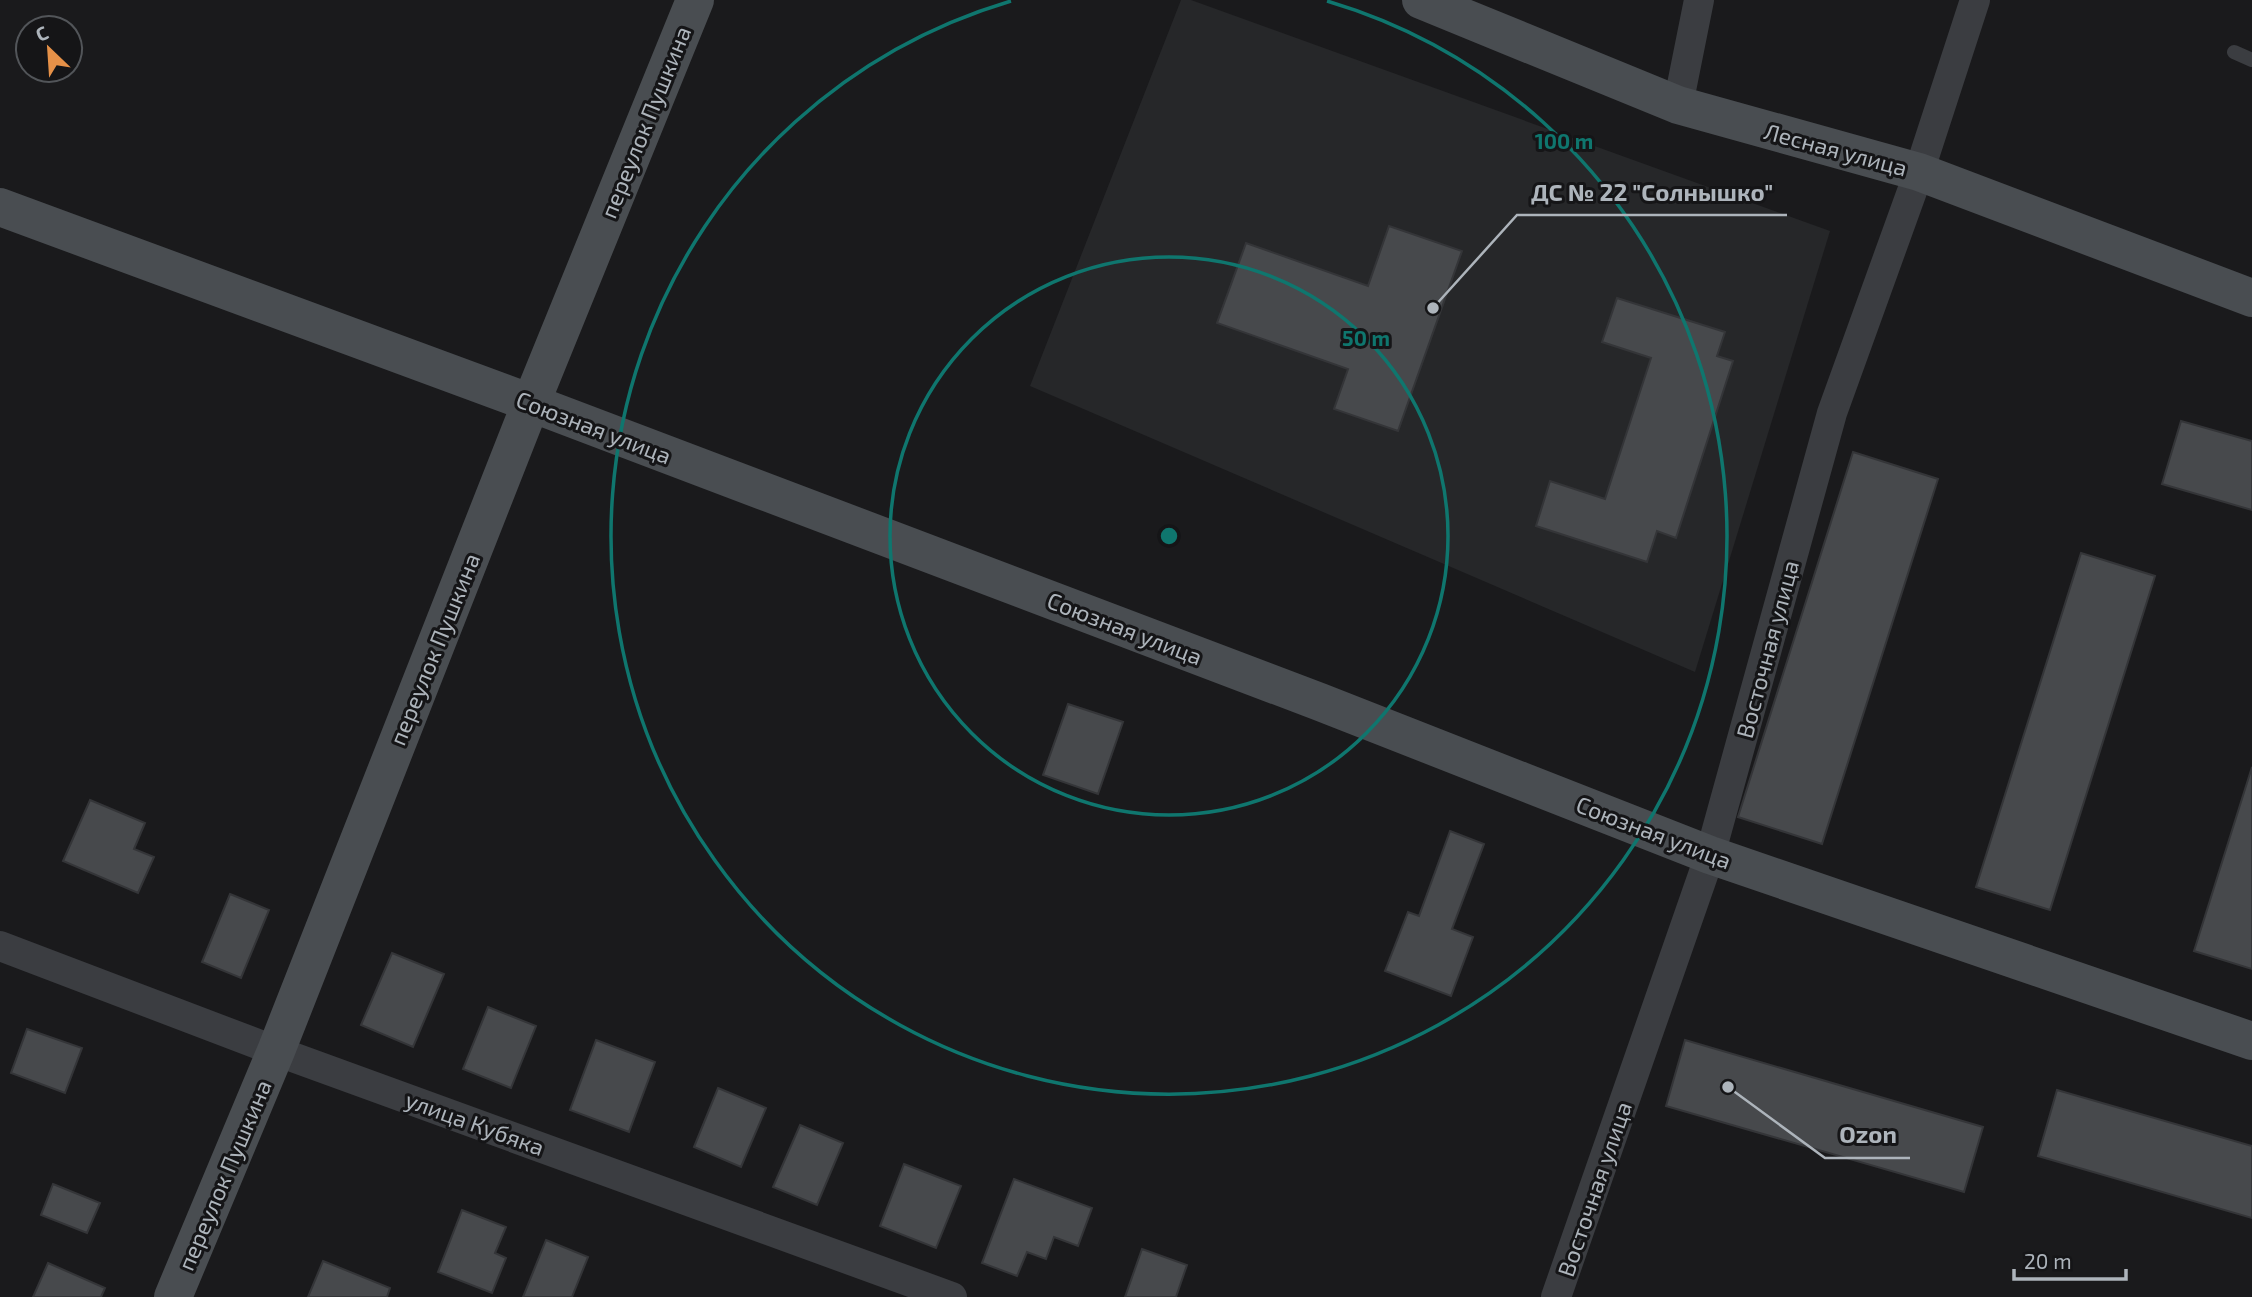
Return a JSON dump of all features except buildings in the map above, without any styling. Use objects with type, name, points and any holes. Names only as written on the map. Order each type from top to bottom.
[{"type":"street","name":"переулок Пушкина","points":[[173,1297],[276,1051],[531,403],[695,0]]},
{"type":"street","name":"Лесная улица","points":[[1421,0],[1678,105],[1919,172],[2252,298]]},
{"type":"street","points":[[1678,105],[1699,0]]},
{"type":"street","name":"Восточная улица","points":[[1556,1297],[1710,855],[1832,414],[1919,172],[1975,0]]},
{"type":"street","name":"Союзная улица","points":[[0,207],[531,403],[1320,702],[1710,855],[2252,1041]]},
{"type":"street","name":"улица Кубяка","points":[[0,946],[276,1051],[951,1297]]},
{"type":"lane","points":[[2234,52],[2252,60]]},
{"type":"shaded area","points":[[1181,0],[1191,0],[1830,231],[1695,672],[1030,386]]},
{"type":"place","name":"ДС № 22 \"Солнышко\"","points":[[1433,308]]},
{"type":"place","name":"Ozon","points":[[1728,1087]]}]
